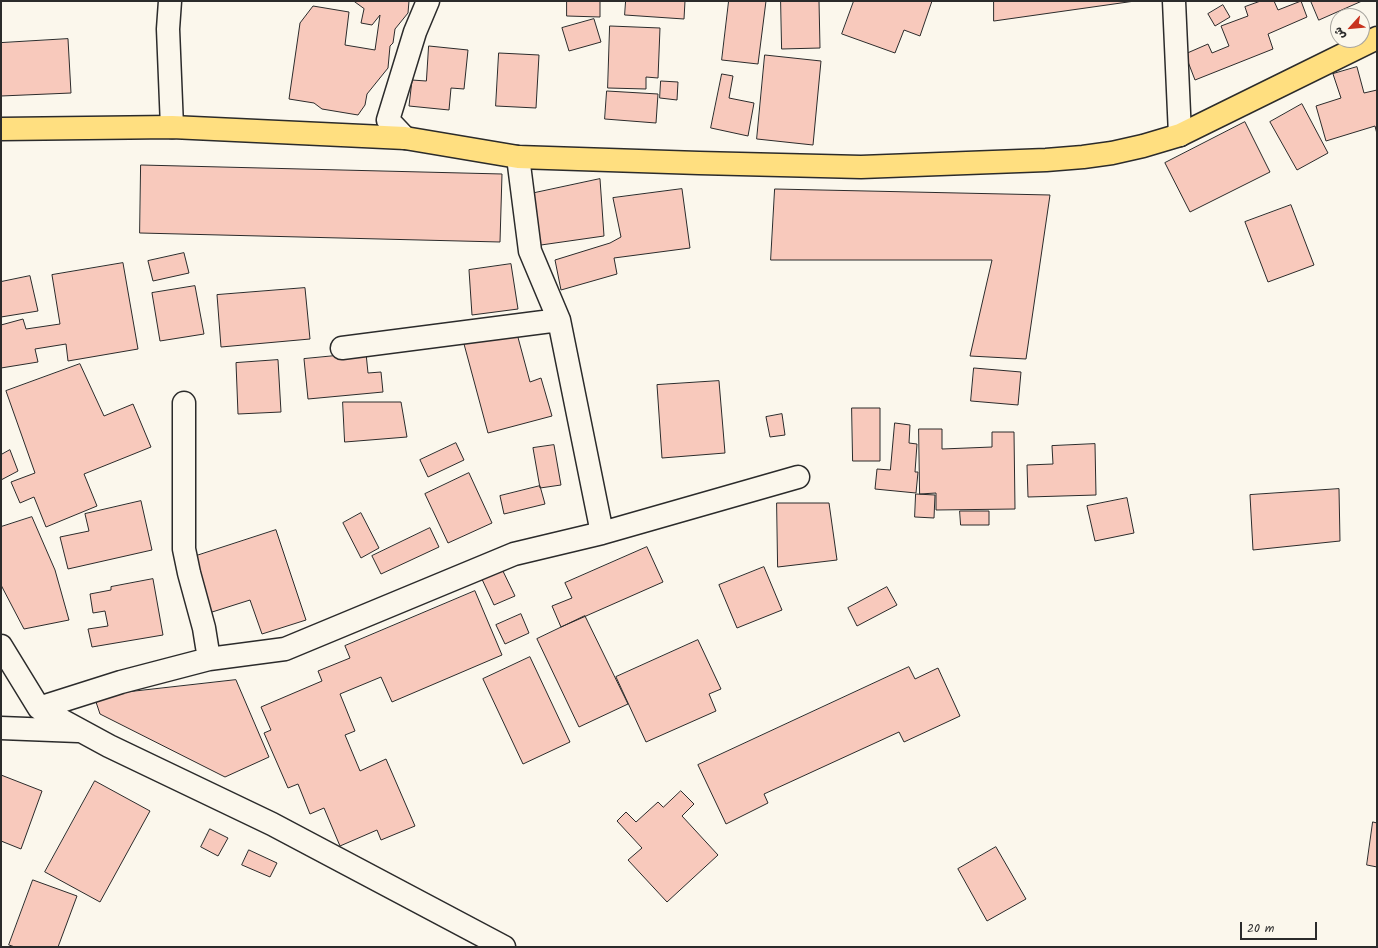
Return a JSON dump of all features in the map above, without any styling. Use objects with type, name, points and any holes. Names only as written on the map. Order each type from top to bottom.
[{"type":"main road","points":[[1,130],[172,127],[405,138],[518,157],[861,168],[1083,157],[1112,153],[1143,146],[1180,135],[1377,38]]},
{"type":"street","points":[[170,1],[168,29],[172,127]]},
{"type":"street","points":[[405,138],[388,120],[415,32],[428,1]]},
{"type":"street","points":[[1174,1],[1180,135]]},
{"type":"street","points":[[518,157],[530,250],[559,320],[602,533]]},
{"type":"street","points":[[342,348],[559,320]]},
{"type":"street","points":[[184,403],[184,550],[204,628],[209,659]]},
{"type":"street","points":[[39,708],[122,682],[209,659],[285,649],[514,554],[602,533],[798,477]]},
{"type":"street","points":[[1,646],[39,708],[109,746],[272,824],[504,947]]},
{"type":"street","points":[[1,728],[82,732]]},
{"type":"building","points":[[354,1],[409,1],[408,13],[395,29],[393,43],[390,46],[388,68],[367,94],[365,105],[358,115],[322,109],[314,103],[289,99],[300,23],[313,6],[349,12],[345,45],[375,50],[380,15],[372,25],[361,23],[364,9]]},
{"type":"building","points":[[567,1],[600,1],[600,17],[567,16]]},
{"type":"building","points":[[626,1],[685,1],[684,19],[625,15]]},
{"type":"building","points":[[729,1],[766,1],[758,64],[722,60]]},
{"type":"building","points":[[781,1],[819,1],[820,48],[782,49]]},
{"type":"building","points":[[854,1],[932,1],[920,36],[904,30],[895,53],[842,34]]},
{"type":"building","points":[[994,1],[1135,1],[994,21]]},
{"type":"building","points":[[1261,1],[1274,1],[1278,10],[1301,1],[1307,17],[1268,34],[1273,49],[1195,80],[1185,54],[1208,44],[1212,53],[1229,46],[1221,26],[1248,16],[1245,7]]},
{"type":"building","points":[[1311,1],[1362,1],[1346,8],[1330,8],[1330,15],[1319,20]]},
{"type":"building","points":[[1223,5],[1230,17],[1215,26],[1208,14]]},
{"type":"building","points":[[594,19],[601,42],[569,51],[562,28]]},
{"type":"building","points":[[610,26],[660,28],[658,78],[646,77],[646,89],[608,88]]},
{"type":"building","points":[[68,39],[71,93],[1,96],[1,43]]},
{"type":"building","points":[[429,46],[468,50],[464,89],[451,88],[449,110],[409,106],[412,80],[426,81]]},
{"type":"building","points":[[499,53],[539,55],[536,108],[496,106]]},
{"type":"building","points":[[765,55],[821,61],[813,145],[757,139]]},
{"type":"building","points":[[1357,67],[1364,93],[1377,90],[1377,134],[1375,126],[1326,141],[1316,106],[1341,98],[1333,74]]},
{"type":"building","points":[[722,74],[733,76],[729,98],[754,103],[748,136],[711,128]]},
{"type":"building","points":[[661,81],[678,82],[677,100],[660,98]]},
{"type":"building","points":[[607,91],[658,94],[656,123],[605,119]]},
{"type":"building","points":[[1302,104],[1328,153],[1297,170],[1270,122]]},
{"type":"building","points":[[1245,122],[1270,172],[1190,212],[1165,163]]},
{"type":"building","points":[[141,165],[502,174],[500,242],[140,233]]},
{"type":"building","points":[[600,179],[604,236],[534,246],[530,194]]},
{"type":"building","points":[[682,189],[690,248],[614,258],[617,274],[561,290],[555,260],[610,243],[621,237],[613,198]]},
{"type":"building","points":[[775,189],[1050,195],[1026,359],[970,356],[992,260],[771,260]]},
{"type":"building","points":[[1291,205],[1314,265],[1268,282],[1245,222]]},
{"type":"building","points":[[184,253],[189,273],[153,281],[148,261]]},
{"type":"building","points":[[123,263],[138,349],[68,361],[66,344],[35,349],[38,362],[1,368],[1,325],[23,319],[26,329],[60,324],[52,275]]},
{"type":"building","points":[[511,264],[518,309],[472,315],[469,270]]},
{"type":"building","points":[[30,276],[38,311],[1,317],[1,282]]},
{"type":"building","points":[[195,286],[204,334],[160,341],[152,293]]},
{"type":"building","points":[[305,288],[310,339],[221,347],[217,295]]},
{"type":"building","points":[[516,330],[530,382],[541,378],[552,416],[488,433],[464,344]]},
{"type":"building","points":[[366,353],[368,373],[381,372],[383,392],[308,399],[304,359]]},
{"type":"building","points":[[278,360],[281,412],[238,414],[236,363]]},
{"type":"building","points":[[80,364],[104,416],[133,404],[151,447],[84,474],[97,506],[46,527],[34,497],[20,503],[11,482],[35,473],[6,391]]},
{"type":"building","points":[[974,368],[1021,372],[1018,405],[971,401]]},
{"type":"building","points":[[719,381],[725,453],[662,458],[657,385]]},
{"type":"building","points":[[343,402],[401,402],[407,437],[345,442]]},
{"type":"building","points":[[852,408],[880,408],[880,461],[853,461]]},
{"type":"building","points":[[782,414],[785,435],[770,437],[766,417]]},
{"type":"building","points":[[895,423],[910,425],[909,443],[917,444],[915,472],[918,472],[916,493],[875,489],[877,469],[890,470]]},
{"type":"building","points":[[919,429],[942,429],[942,449],[992,447],[992,432],[1014,432],[1015,509],[936,510],[936,493],[920,494]]},
{"type":"building","points":[[456,443],[464,460],[428,477],[420,460]]},
{"type":"building","points":[[1095,444],[1096,495],[1028,497],[1027,465],[1053,464],[1052,446]]},
{"type":"building","points":[[554,445],[561,485],[540,488],[533,448]]},
{"type":"building","points":[[10,450],[18,471],[1,480],[1,455]]},
{"type":"building","points":[[469,473],[492,523],[448,543],[425,494]]},
{"type":"building","points":[[540,486],[545,504],[504,514],[500,496]]},
{"type":"building","points":[[1339,489],[1340,541],[1253,550],[1250,495]]},
{"type":"building","points":[[916,494],[935,495],[934,518],[915,517]]},
{"type":"building","points":[[1127,498],[1134,533],[1095,541],[1087,506]]},
{"type":"building","points":[[141,501],[152,550],[68,569],[60,537],[89,531],[85,514]]},
{"type":"building","points":[[777,503],[829,503],[837,560],[778,567]]},
{"type":"building","points":[[960,511],[989,511],[989,525],[961,525]]},
{"type":"building","points":[[361,513],[379,548],[361,558],[343,523]]},
{"type":"building","points":[[32,517],[55,570],[69,620],[24,629],[1,585],[1,527]]},
{"type":"building","points":[[430,528],[439,547],[381,574],[372,556]]},
{"type":"building","points":[[276,530],[306,620],[262,634],[250,600],[209,613],[190,558]]},
{"type":"building","points":[[647,547],[663,582],[561,627],[552,606],[572,598],[565,583]]},
{"type":"building","points":[[500,565],[515,596],[494,605],[480,575]]},
{"type":"building","points":[[764,567],[782,610],[737,628],[719,585]]},
{"type":"building","points":[[153,579],[163,635],[92,647],[88,629],[108,626],[105,611],[93,613],[90,594],[111,590],[111,587]]},
{"type":"building","points":[[887,587],[897,605],[857,626],[848,608]]},
{"type":"building","points":[[475,591],[502,655],[392,702],[381,677],[340,694],[355,731],[345,735],[360,771],[386,759],[415,826],[381,840],[377,830],[340,846],[324,808],[310,814],[298,784],[288,788],[264,733],[271,730],[261,707],[322,681],[318,671],[350,658],[345,646]]},
{"type":"building","points":[[521,614],[529,633],[505,644],[496,625]]},
{"type":"building","points":[[585,616],[628,704],[579,727],[537,639]]},
{"type":"building","points":[[698,640],[721,689],[709,694],[716,711],[646,742],[616,677]]},
{"type":"building","points":[[530,657],[570,742],[523,764],[483,679]]},
{"type":"building","points":[[909,667],[915,679],[938,668],[960,716],[904,742],[899,732],[764,794],[768,803],[726,824],[698,765]]},
{"type":"building","points":[[236,680],[269,757],[225,777],[100,714],[94,696]]},
{"type":"building","points":[[1,775],[42,791],[21,849],[1,841]]},
{"type":"building","points":[[95,781],[150,811],[100,902],[45,872]]},
{"type":"building","points":[[681,791],[694,804],[682,816],[718,855],[667,902],[628,860],[642,848],[617,821],[626,812],[636,822],[658,802],[663,807]]},
{"type":"building","points":[[1373,822],[1377,823],[1377,867],[1367,865]]},
{"type":"building","points":[[210,829],[228,838],[218,856],[201,847]]},
{"type":"building","points":[[996,847],[1026,899],[987,921],[958,869]]},
{"type":"building","points":[[249,850],[277,863],[270,877],[242,865]]},
{"type":"building","points":[[33,880],[77,896],[58,947],[15,947],[9,945]]}]
